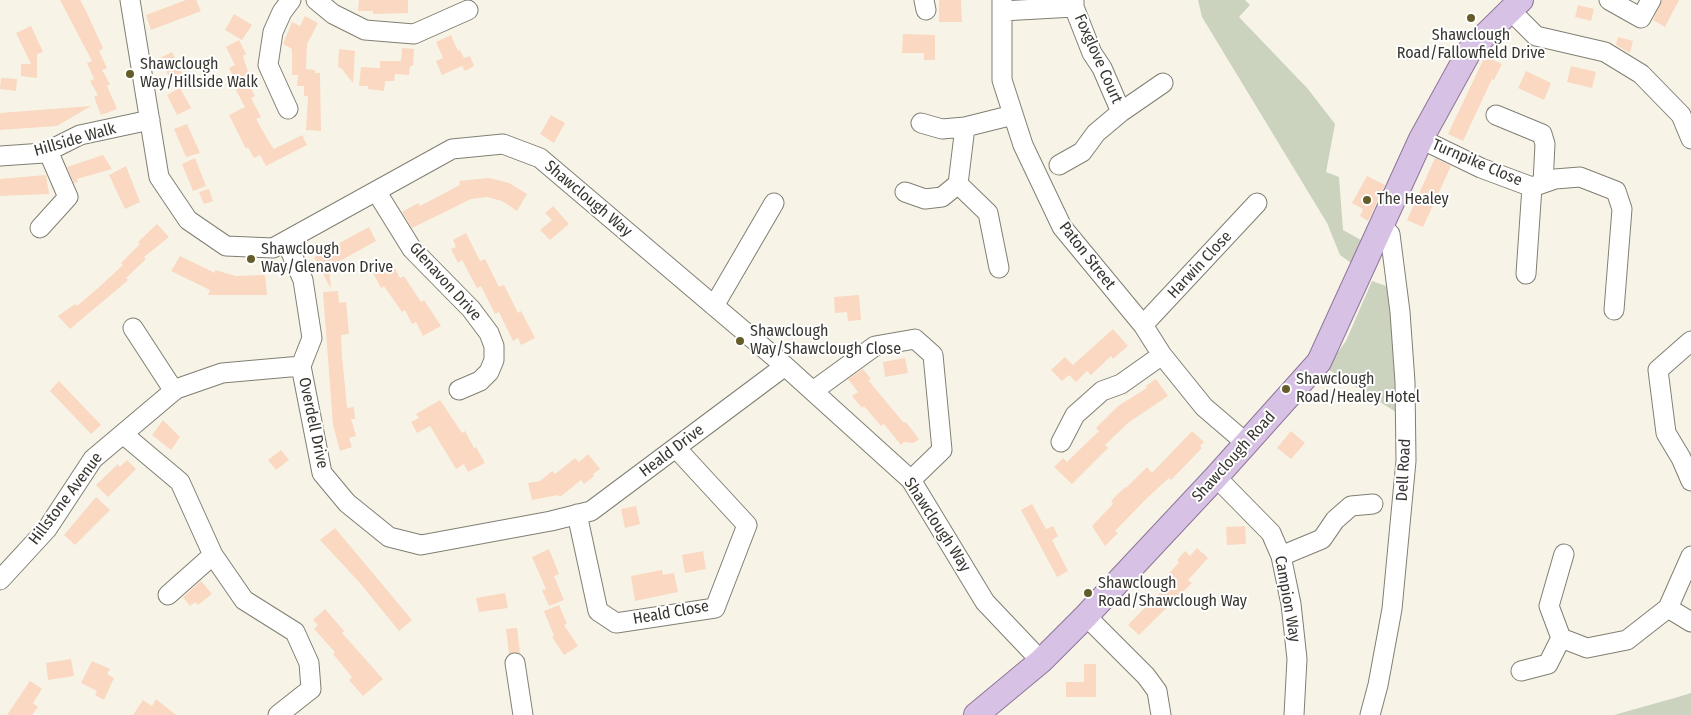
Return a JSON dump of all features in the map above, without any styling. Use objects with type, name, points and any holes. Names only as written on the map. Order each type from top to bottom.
[{"type":"main road","name":"Shawclough Road","points":[[976,715],[1041,661],[1086,616],[1216,478],[1319,362],[1361,274],[1421,139],[1470,50],[1516,5]]},
{"type":"street","name":"Shawclough Way","points":[[130,0],[159,178],[188,220],[226,246],[273,248],[452,149],[503,144],[540,158],[785,366],[911,480],[985,602],[1041,661]]},
{"type":"street","points":[[288,110],[268,65],[273,32],[282,12],[291,0]]},
{"type":"street","points":[[316,0],[336,7],[365,30],[414,34],[468,10]]},
{"type":"street","points":[[1609,0],[1641,18],[1651,0]]},
{"type":"street","name":"Foxglove Court","points":[[1002,5],[1074,3],[1092,53],[1102,68],[1121,112]]},
{"type":"street","name":"Paton Street","points":[[1002,5],[1002,80],[1023,145],[1062,228],[1143,325],[1162,355],[1204,407],[1246,444]]},
{"type":"street","points":[[1516,5],[1536,36],[1605,52],[1641,74],[1686,112],[1691,139]]},
{"type":"street","name":"Foxglove Court","points":[[1059,165],[1082,152],[1096,133],[1121,112],[1163,83]]},
{"type":"street","points":[[921,123],[942,128],[965,127],[1013,115]]},
{"type":"street","name":"Turnpike Close","points":[[1496,115],[1542,134],[1545,144],[1526,274]]},
{"type":"street","name":"Hillside Walk","points":[[0,156],[48,151],[80,135],[150,120]]},
{"type":"street","points":[[905,192],[925,199],[942,197],[958,184],[965,127]]},
{"type":"street","name":"Turnpike Close","points":[[1421,139],[1481,168],[1538,185],[1555,179],[1580,177],[1616,191],[1622,209],[1614,310]]},
{"type":"street","points":[[40,228],[68,197],[48,151]]},
{"type":"street","points":[[958,184],[988,213],[999,268]]},
{"type":"street","name":"Glenavon Drive","points":[[376,191],[412,249],[471,309],[489,332],[494,346],[494,360],[489,372],[480,381],[459,390]]},
{"type":"street","points":[[714,306],[774,202]]},
{"type":"street","name":"Harwin Close","points":[[1143,325],[1256,203]]},
{"type":"street","name":"Dell Road","points":[[1370,715],[1378,685],[1392,609],[1406,461],[1405,382],[1400,312],[1390,234],[1381,227]]},
{"type":"street","name":"Overdell Drive","points":[[286,241],[303,280],[312,338],[301,366],[322,473],[346,503],[389,537],[421,545],[551,522]]},
{"type":"street","points":[[133,328],[174,391]]},
{"type":"street","points":[[813,391],[875,346],[915,338],[933,355],[942,450],[911,480]]},
{"type":"street","points":[[1691,341],[1658,370],[1666,433],[1681,458],[1691,481]]},
{"type":"street","points":[[1061,442],[1075,415],[1102,391],[1121,384],[1162,355]]},
{"type":"street","name":"Hillstone Avenue","points":[[0,580],[47,530],[93,459],[174,391],[222,373],[301,366]]},
{"type":"street","name":"Heald Drive","points":[[551,522],[592,511],[785,366]]},
{"type":"street","points":[[123,434],[180,482],[213,555],[244,600],[295,632],[309,663],[311,690],[278,715]]},
{"type":"street","name":"Heald Close","points":[[577,514],[598,611],[616,623],[715,608],[747,525],[676,448]]},
{"type":"street","name":"Campion Way","points":[[1216,478],[1271,533],[1281,556],[1291,604],[1297,659],[1294,715]]},
{"type":"street","points":[[1281,556],[1322,539],[1335,520],[1351,506],[1373,504]]},
{"type":"street","points":[[1521,670],[1548,664],[1561,638],[1549,606],[1564,554]]},
{"type":"street","points":[[168,595],[213,555]]},
{"type":"street","points":[[1561,638],[1587,648],[1627,640],[1668,608],[1691,556]]},
{"type":"street","points":[[1668,608],[1691,622]]},
{"type":"street","points":[[1086,616],[1146,676],[1157,691],[1161,715]]},
{"type":"street","points":[[515,663],[523,715]]},
{"type":"green space","points":[[1198,0],[1245,0],[1250,5],[1239,17],[1308,89],[1335,124],[1326,172],[1339,177],[1343,230],[1361,240],[1351,263],[1340,255],[1327,223],[1202,17]]},
{"type":"green space","points":[[1372,281],[1389,287],[1399,414],[1326,368],[1346,341]]},
{"type":"green space","points":[[1691,693],[1691,715],[1614,715],[1678,697]]},
{"type":"building","points":[[60,0],[80,0],[85,9],[103,48],[99,51],[107,68],[102,70],[110,84],[107,86],[117,109],[101,115],[94,97],[98,95],[90,81],[94,79],[87,63],[92,61]]},
{"type":"building","points":[[186,0],[196,0],[201,11],[151,30],[146,15]]},
{"type":"building","points":[[359,0],[408,0],[408,13],[373,14],[373,11],[358,11]]},
{"type":"building","points":[[939,0],[961,0],[962,22],[939,22]]},
{"type":"building","points":[[1662,0],[1679,0],[1665,27],[1653,20]]},
{"type":"building","points":[[1578,5],[1594,9],[1591,21],[1575,17]]},
{"type":"building","points":[[234,14],[252,25],[242,40],[225,30]]},
{"type":"building","points":[[305,16],[318,23],[307,44],[306,69],[315,70],[315,73],[320,73],[321,131],[306,130],[308,96],[304,96],[304,86],[297,86],[298,75],[292,75],[292,49],[283,44],[292,22],[300,26]]},
{"type":"building","points":[[31,26],[43,52],[37,54],[37,78],[21,76],[21,64],[31,64],[16,33]]},
{"type":"building","points":[[903,34],[935,35],[935,60],[924,60],[924,53],[902,53]]},
{"type":"building","points":[[451,35],[458,51],[460,50],[464,58],[470,56],[474,66],[465,71],[462,66],[442,75],[436,61],[443,58],[436,42]]},
{"type":"building","points":[[1618,37],[1633,41],[1630,53],[1616,45]]},
{"type":"building","points":[[239,40],[246,54],[243,56],[249,75],[245,77],[255,96],[251,98],[261,117],[256,119],[269,142],[274,149],[302,135],[307,145],[266,166],[260,155],[254,158],[248,147],[246,149],[229,115],[245,107],[236,90],[239,88],[229,68],[235,65],[226,47]]},
{"type":"building","points":[[402,48],[414,49],[413,66],[410,66],[409,75],[395,74],[394,81],[385,81],[384,91],[368,89],[368,86],[359,86],[361,67],[380,68],[380,61],[401,61]]},
{"type":"building","points":[[339,49],[355,51],[353,83],[341,68],[338,67]]},
{"type":"building","points":[[172,52],[182,73],[170,79],[160,58]]},
{"type":"building","points":[[1485,56],[1502,64],[1494,80],[1492,79],[1463,141],[1448,134]]},
{"type":"building","points":[[1571,66],[1596,72],[1592,88],[1567,82]]},
{"type":"building","points":[[1526,71],[1551,83],[1544,100],[1518,88]]},
{"type":"building","points":[[1,78],[17,79],[16,91],[0,89]]},
{"type":"building","points":[[180,88],[191,108],[177,115],[167,95]]},
{"type":"building","points":[[91,106],[57,126],[0,130],[0,113]]},
{"type":"building","points":[[551,115],[565,123],[554,143],[540,134]]},
{"type":"building","points":[[187,124],[200,153],[186,157],[174,129]]},
{"type":"building","points":[[103,155],[112,169],[77,179],[78,182],[74,183],[67,167]]},
{"type":"building","points":[[195,158],[206,186],[193,191],[182,164]]},
{"type":"building","points":[[1435,158],[1451,166],[1423,227],[1407,220]]},
{"type":"building","points":[[126,166],[140,202],[125,209],[109,175]]},
{"type":"building","points":[[46,175],[49,194],[0,196],[0,179]]},
{"type":"building","name":"The Healey","points":[[1367,176],[1385,185],[1368,221],[1360,216],[1363,209],[1352,203]]},
{"type":"building","points":[[489,178],[509,183],[527,194],[517,211],[502,201],[487,197],[471,199],[412,228],[402,212],[418,203],[420,206],[460,185],[459,181]]},
{"type":"building","points":[[209,189],[213,201],[204,204],[199,192]]},
{"type":"building","points":[[553,206],[569,224],[550,240],[540,230],[552,220],[545,213]]},
{"type":"building","points":[[157,224],[169,237],[144,257],[146,259],[126,278],[128,280],[70,329],[58,316],[75,304],[77,306],[123,265],[121,263],[140,244],[138,242]]},
{"type":"building","points":[[369,227],[376,241],[329,267],[331,289],[314,257]]},
{"type":"building","points":[[466,233],[480,261],[485,259],[499,287],[504,285],[518,313],[521,311],[535,338],[521,345],[518,338],[513,341],[499,312],[495,314],[481,286],[477,288],[462,260],[458,263],[451,249],[456,247],[453,240]]},
{"type":"building","points":[[180,256],[215,273],[215,270],[236,276],[265,275],[267,295],[208,295],[210,290],[171,271]]},
{"type":"building","points":[[392,263],[400,278],[404,276],[421,302],[424,300],[441,326],[423,336],[416,322],[412,324],[405,310],[402,312],[384,286],[381,288],[373,273]]},
{"type":"building","points":[[338,291],[339,303],[346,302],[349,334],[341,335],[342,356],[347,408],[354,407],[355,419],[351,419],[356,436],[349,438],[352,447],[340,451],[333,425],[323,292]]},
{"type":"building","points":[[859,295],[861,320],[848,321],[847,312],[835,313],[834,297]]},
{"type":"building","points":[[1113,329],[1128,346],[1113,359],[1111,356],[1091,375],[1087,371],[1076,382],[1069,375],[1062,381],[1051,370],[1065,357],[1073,365]]},
{"type":"building","points":[[905,358],[908,373],[885,377],[883,362]]},
{"type":"building","points":[[863,369],[871,379],[868,380],[919,439],[914,443],[904,442],[901,445],[884,424],[881,426],[864,406],[862,408],[852,396],[858,392],[848,379]]},
{"type":"building","points":[[1156,379],[1168,396],[1128,423],[1105,445],[1108,448],[1072,484],[1054,467],[1063,458],[1067,462],[1099,431],[1096,428],[1118,406],[1147,388],[1146,386]]},
{"type":"building","points":[[59,381],[101,425],[91,434],[50,391]]},
{"type":"building","points":[[440,400],[462,433],[465,431],[485,463],[468,472],[464,464],[456,469],[430,426],[417,433],[411,422],[419,418],[416,414]]},
{"type":"building","points":[[163,420],[180,437],[171,450],[152,435]]},
{"type":"building","points":[[1192,431],[1204,442],[1200,446],[1202,448],[1171,480],[1169,478],[1148,497],[1115,531],[1118,533],[1105,546],[1092,526],[1113,504],[1111,501],[1125,487],[1147,467],[1152,473]]},
{"type":"building","points":[[1291,431],[1305,443],[1291,459],[1277,448]]},
{"type":"building","points":[[281,450],[289,460],[276,470],[268,460]]},
{"type":"building","points":[[588,454],[600,469],[593,474],[594,476],[584,484],[581,480],[560,497],[558,495],[532,500],[528,483],[540,481],[552,471],[555,474],[575,458],[579,462]]},
{"type":"building","points":[[127,460],[136,469],[108,497],[96,485],[118,464],[120,467]]},
{"type":"building","points":[[96,497],[110,510],[75,545],[64,535]]},
{"type":"building","points":[[1032,504],[1046,529],[1053,526],[1058,536],[1052,540],[1068,571],[1057,577],[1021,510]]},
{"type":"building","points":[[636,506],[640,524],[625,528],[621,509]]},
{"type":"building","points":[[1245,526],[1246,544],[1227,545],[1226,527]]},
{"type":"building","points":[[335,528],[412,620],[399,631],[360,583],[320,540]]},
{"type":"building","points":[[1197,548],[1208,558],[1188,580],[1192,583],[1139,635],[1128,625],[1172,580],[1167,576],[1179,562],[1177,560],[1185,551],[1190,556]]},
{"type":"building","points":[[549,549],[559,574],[554,576],[564,600],[549,606],[542,590],[546,589],[532,557]]},
{"type":"building","points":[[703,551],[706,569],[685,573],[682,555]]},
{"type":"building","points":[[662,570],[663,575],[674,573],[678,592],[635,601],[631,576]]},
{"type":"building","points":[[201,581],[212,594],[198,605],[195,602],[190,606],[183,597]]},
{"type":"building","points":[[505,593],[508,608],[479,612],[476,598]]},
{"type":"building","points":[[559,605],[567,624],[564,625],[578,646],[564,655],[552,637],[554,636],[544,611]]},
{"type":"building","points":[[325,609],[344,631],[342,633],[383,679],[363,696],[349,680],[352,677],[333,654],[335,652],[314,629],[318,625],[313,620]]},
{"type":"building","points":[[517,628],[520,653],[509,654],[506,629]]},
{"type":"building","points":[[71,659],[74,676],[48,680],[46,663]]},
{"type":"building","points":[[92,661],[110,669],[107,674],[114,678],[104,700],[95,695],[97,691],[81,683]]},
{"type":"building","points":[[1084,664],[1096,664],[1096,697],[1066,697],[1066,682],[1084,682]]},
{"type":"building","points":[[30,681],[42,689],[33,703],[38,707],[32,715],[7,715]]},
{"type":"building","points":[[156,699],[176,715],[133,715],[143,700],[152,706]]},
{"type":"place","name":"Shawclough Road/Fallowfield Drive","points":[[1471,18]]},
{"type":"place","name":"Shawclough Way/Hillside Walk","points":[[130,74]]},
{"type":"place","name":"The Healey","points":[[1367,200]]},
{"type":"place","name":"Shawclough Way/Glenavon Drive","points":[[251,259]]},
{"type":"place","name":"Shawclough Way/Shawclough Close","points":[[740,341]]},
{"type":"place","name":"Shawclough Road/Healey Hotel","points":[[1286,389]]},
{"type":"place","name":"Shawclough Road/Shawclough Way","points":[[1088,593]]}]
